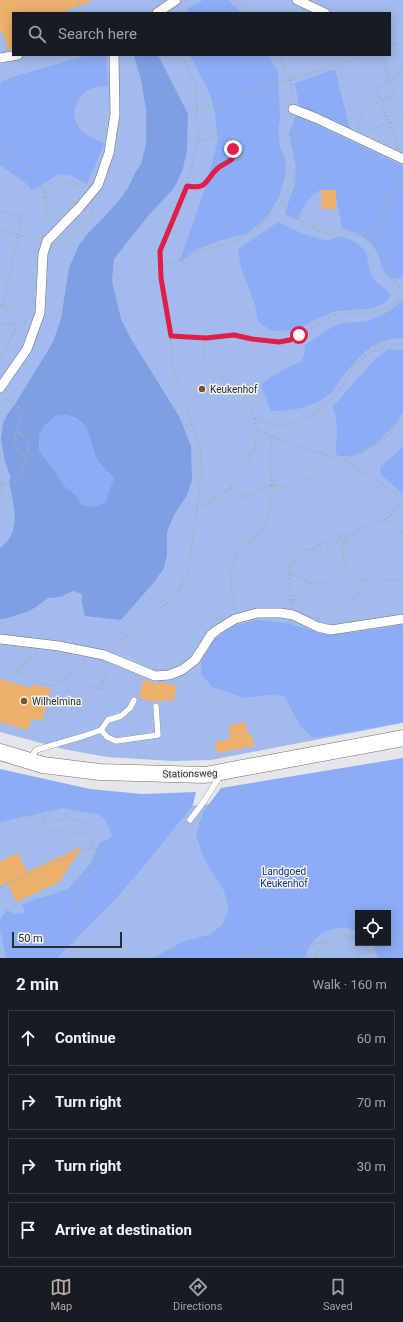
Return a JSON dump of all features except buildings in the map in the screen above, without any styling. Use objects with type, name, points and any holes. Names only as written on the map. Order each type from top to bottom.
[{"type":"main road","name":"Stationsweg","points":[[0,752],[43,765],[100,772],[205,775],[403,738]]},
{"type":"street","points":[[158,12],[176,0]]},
{"type":"street","points":[[297,0],[323,12]]},
{"type":"street","points":[[0,58],[12,56]]},
{"type":"street","points":[[0,388],[27,349],[40,313],[43,254],[47,241],[79,208],[98,185],[109,153],[115,114],[114,56]]},
{"type":"street","points":[[293,109],[316,118],[402,158]]},
{"type":"street","points":[[0,639],[47,645],[103,655],[155,676],[182,670],[195,660],[211,635],[235,619],[257,613],[281,613],[293,615],[322,628],[331,630],[403,619]]},
{"type":"lane","points":[[28,761],[36,750],[101,730],[108,720],[121,716],[130,708],[134,700]]},
{"type":"lane","points":[[101,730],[107,737],[116,741],[158,735],[156,706]]},
{"type":"lane","points":[[190,820],[222,773]]},
{"type":"path","points":[[78,0],[82,12]]},
{"type":"path","points":[[235,0],[247,12]]},
{"type":"path","points":[[391,46],[403,41]]},
{"type":"path","points":[[47,645],[28,660],[16,673],[35,681],[54,686],[87,661],[103,655],[150,615],[177,595],[189,567],[200,485],[201,450],[175,378],[172,362],[171,336],[161,278],[160,251],[187,186],[198,143],[196,87],[182,56]]},
{"type":"path","points":[[161,268],[190,254],[242,238],[261,226],[282,202],[292,180],[297,161],[297,141],[291,80],[279,56]]},
{"type":"path","points":[[197,111],[214,106],[232,96],[252,89],[291,80],[361,56]]},
{"type":"path","points":[[352,135],[368,105],[396,96],[382,56]]},
{"type":"path","points":[[402,158],[378,89],[403,71]]},
{"type":"path","points":[[352,135],[403,118]]},
{"type":"path","points":[[198,143],[216,135],[230,144],[234,152],[232,159]]},
{"type":"path","points":[[0,150],[13,154],[31,169],[44,192],[48,213],[47,241],[0,231]]},
{"type":"path","points":[[232,159],[237,162],[242,158],[239,152],[234,152]]},
{"type":"path","points":[[187,186],[198,188],[206,183],[224,163],[232,159]]},
{"type":"path","points":[[370,240],[403,176]]},
{"type":"path","points":[[171,336],[206,338],[234,335],[279,342],[294,338],[333,315],[373,312],[388,307],[403,296],[378,249],[370,240],[346,232],[331,233],[320,231],[300,220],[282,202]]},
{"type":"path","points":[[0,212],[22,216],[2,305],[40,313]]},
{"type":"path","points":[[375,351],[375,344],[384,325],[388,307]]},
{"type":"path","points":[[0,324],[14,323],[16,327],[0,361]]},
{"type":"path","points":[[197,506],[208,504],[230,488],[238,480],[254,448],[256,430],[255,419],[248,404],[240,394],[208,364],[203,355],[206,338]]},
{"type":"path","points":[[255,419],[270,424],[298,422],[324,406],[338,391],[358,362],[385,346],[403,344]]},
{"type":"path","points":[[0,397],[14,404],[21,410],[23,415],[18,426],[19,433],[28,439],[28,452],[24,456]]},
{"type":"path","points":[[346,460],[368,451],[395,428],[403,417]]},
{"type":"path","points":[[256,430],[303,449],[346,460],[386,486],[403,502],[381,522],[357,530],[348,537],[344,543],[342,551],[346,568],[351,574],[364,581],[373,582],[403,578]]},
{"type":"path","points":[[2,484],[15,484],[16,480],[23,472],[23,467],[25,464],[24,456],[16,447],[15,443],[15,435],[19,433]]},
{"type":"path","points":[[239,618],[232,601],[231,592],[234,558],[239,548],[257,535],[265,524],[270,513],[272,470],[270,453],[272,436]]},
{"type":"path","points":[[230,488],[244,497],[250,496],[264,486],[290,486],[312,476],[323,466],[328,455]]},
{"type":"path","points":[[0,477],[3,491],[0,498]]},
{"type":"path","points":[[388,517],[394,527],[403,532]]},
{"type":"path","points":[[291,604],[289,574],[290,567],[296,556],[305,550],[316,548],[330,538],[343,535],[348,537]]},
{"type":"path","points":[[312,549],[319,553],[326,553],[332,549],[343,535]]},
{"type":"path","points":[[287,614],[291,604],[309,584],[326,583],[335,580],[346,568]]},
{"type":"path","points":[[289,574],[305,580],[309,584]]},
{"type":"path","points":[[322,628],[353,599],[364,581]]},
{"type":"path","points":[[101,689],[103,655]]},
{"type":"path","points":[[134,700],[142,671]]},
{"type":"path","points":[[90,685],[111,692]]},
{"type":"path","points":[[21,813],[31,818],[44,820],[51,818],[58,820],[68,818],[88,822],[98,817]]},
{"type":"path","points":[[44,820],[47,829],[89,835],[98,856],[84,880],[85,892],[83,897],[75,906],[70,919],[73,935],[72,952]]},
{"type":"path","points":[[0,887],[94,845]]},
{"type":"path","points":[[315,958],[318,949],[325,942],[334,937],[344,936],[355,938]]},
{"type":"path","points":[[391,942],[403,936]]},
{"type":"path","points":[[239,958],[284,946],[325,942]]},
{"type":"path","points":[[365,946],[372,958]]},
{"type":"path","points":[[355,958],[381,946]]},
{"type":"green space","name":"Keukenhof","points":[[0,0],[403,0],[403,723],[211,760],[173,761],[107,757],[63,749],[0,732]]},
{"type":"green space","points":[[203,0],[228,0],[241,12],[187,12],[189,8]]},
{"type":"green space","points":[[85,56],[106,56],[108,87],[96,87],[90,89],[80,97],[75,108],[75,120],[80,129],[104,143],[87,184],[70,175],[59,174],[32,191],[27,184],[0,165],[0,84],[9,78]]},
{"type":"green space","points":[[191,56],[269,56],[278,72],[280,119],[278,131],[280,147],[285,159],[286,173],[279,197],[270,213],[263,221],[246,234],[221,240],[196,250],[179,263],[208,180],[218,139],[215,113],[210,94]]},
{"type":"green space","points":[[335,69],[350,129],[299,107],[295,83]]},
{"type":"green space","points":[[296,115],[403,166],[403,277],[392,279],[388,276],[384,271],[375,249],[368,240],[359,234],[342,228],[337,200],[329,192],[320,190],[312,196],[301,211],[298,220],[288,216],[285,213],[295,183],[296,166],[289,134]]},
{"type":"green space","points":[[278,222],[315,238],[327,240],[342,237],[352,240],[358,244],[365,251],[371,275],[390,295],[387,301],[379,306],[368,309],[336,311],[310,322],[299,330],[272,331],[258,322],[255,305],[241,268],[238,249]]},
{"type":"green space","points":[[400,302],[403,302],[403,338],[393,338],[383,341],[367,350],[353,364],[330,394],[323,399],[302,408],[287,411],[271,411],[261,385],[280,372],[301,362],[304,356],[305,345],[337,325],[362,322],[378,317],[392,309]]},
{"type":"green space","points":[[389,349],[403,350],[403,412],[397,422],[375,444],[362,452],[351,456],[338,456],[336,453],[337,424],[332,406],[376,358]]},
{"type":"green space","points":[[65,415],[80,420],[89,433],[96,457],[101,465],[115,478],[106,502],[95,507],[82,505],[75,494],[66,488],[39,450],[39,435],[46,424],[55,416]]},
{"type":"green space","points":[[403,446],[403,494],[380,474],[380,467]]},
{"type":"green space","points":[[257,620],[288,623],[319,633],[347,633],[386,628],[403,624],[403,722],[322,737],[312,737],[301,727],[284,696],[269,695],[244,698],[212,687],[201,674],[202,656],[217,637],[233,626]]},
{"type":"green space","points":[[403,758],[403,958],[378,958],[373,946],[391,946],[391,910],[355,910],[355,931],[341,928],[325,932],[312,943],[305,958],[153,958],[184,941],[209,935],[222,925],[229,909],[224,891],[204,859],[196,835],[203,812],[221,788]]},
{"type":"green space","name":"Landgoed Keukenhof","points":[[403,768],[403,958],[0,958],[0,780],[171,807],[238,802]]},
{"type":"green space","points":[[0,769],[90,789],[142,794],[196,792],[193,805],[144,866],[111,904],[57,958],[6,958],[0,929],[0,920],[7,910],[16,914],[26,913],[22,905],[69,888],[91,863],[100,842],[108,840],[112,835],[105,819],[98,814],[63,808],[0,822]]},
{"type":"shaded area","points":[[134,56],[159,56],[188,114],[187,150],[183,169],[174,188],[148,216],[114,259],[112,281],[121,319],[131,339],[179,416],[191,446],[192,480],[187,495],[174,515],[167,532],[167,554],[164,568],[155,581],[121,620],[85,616],[82,603],[82,594],[73,591],[60,597],[48,598],[29,611],[0,619],[0,548],[7,542],[12,534],[15,517],[9,481],[11,478],[5,462],[1,440],[3,423],[53,342],[61,319],[69,268],[79,245],[120,199],[128,188],[141,164],[146,144],[146,109],[141,80]],"holes":[[[65,415],[76,418],[83,423],[86,428],[96,457],[102,466],[114,478],[106,502],[95,507],[82,505],[75,494],[66,488],[39,450],[39,435],[46,424],[55,416]]]},
{"type":"place","name":"Keukenhof","points":[[202,389]]},
{"type":"place","name":"Wilhelmina","points":[[24,701]]},
{"type":"route","points":[[233,149],[234,152],[232,159],[217,169],[206,183],[198,188],[187,186],[160,251],[161,278],[171,336],[206,338],[234,335],[267,342],[279,342],[290,340],[299,335]]}]
